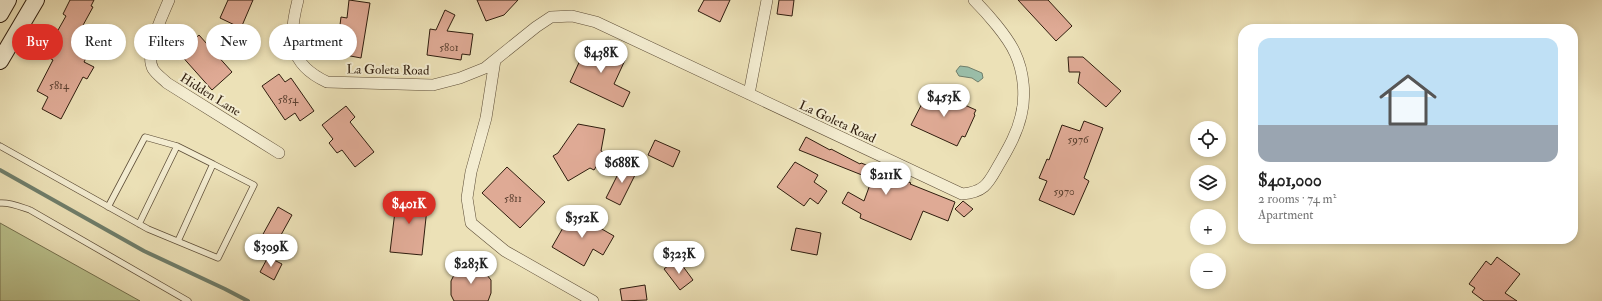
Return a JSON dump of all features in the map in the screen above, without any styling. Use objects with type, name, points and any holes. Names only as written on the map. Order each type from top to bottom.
[{"type":"main road","points":[[0,14],[8,0]]},
{"type":"main road","points":[[0,61],[36,0]]},
{"type":"street","name":"Hidden Lane","points":[[169,0],[154,40],[151,56],[153,70],[167,83],[279,153]]},
{"type":"street","name":"La Goleta Road","points":[[298,0],[292,28],[294,51],[302,65],[313,76],[327,82],[434,85],[466,76],[485,68],[536,27],[551,17],[572,16],[596,22],[962,194],[974,193],[987,185],[1012,140],[1021,116],[1024,94],[1021,73],[1015,53],[1003,34],[974,0]]},
{"type":"street","points":[[749,94],[767,0]]},
{"type":"street","points":[[495,60],[486,118],[471,172],[467,198],[471,223],[505,251],[593,301]]},
{"type":"lane","points":[[0,146],[108,207],[140,224],[218,258],[254,186],[177,146],[144,137],[108,207]]},
{"type":"lane","points":[[140,224],[177,146]]},
{"type":"lane","points":[[178,241],[213,164]]},
{"type":"lane","points":[[0,203],[20,206],[30,210],[188,301]]},
{"type":"shaded area","points":[[960,66],[968,67],[982,73],[983,78],[978,82],[972,78],[959,76],[956,71]]},
{"type":"shaded area","points":[[0,223],[140,301],[0,301]]},
{"type":"building","points":[[70,0],[94,0],[91,6],[93,7],[84,24],[71,24],[71,60],[85,60],[84,62],[94,67],[87,79],[83,77],[61,119],[42,109],[48,97],[37,91],[53,60],[63,60],[63,24],[61,24],[66,16],[63,14]]},
{"type":"building","points":[[228,0],[253,0],[243,24],[233,24],[220,18]]},
{"type":"building","points":[[349,0],[370,3],[361,58],[357,57],[357,24],[340,24],[341,17],[347,18]]},
{"type":"building","points":[[477,0],[518,0],[504,15],[486,21]]},
{"type":"building","points":[[704,0],[730,0],[720,22],[698,11]]},
{"type":"building","points":[[779,0],[794,0],[792,16],[777,14]]},
{"type":"building","points":[[1018,0],[1048,0],[1072,26],[1056,41]]},
{"type":"building","points":[[445,10],[455,15],[447,31],[473,34],[470,55],[462,54],[461,60],[427,55],[430,29],[436,30]]},
{"type":"building","points":[[199,35],[206,43],[206,60],[221,60],[232,72],[212,90],[185,60],[198,60]]},
{"type":"building","points":[[589,41],[626,58],[614,84],[630,92],[623,107],[570,82]]},
{"type":"building","points":[[1068,57],[1083,57],[1121,91],[1106,107],[1078,83],[1080,72],[1069,72]]},
{"type":"building","points":[[279,74],[285,82],[291,78],[314,111],[300,121],[295,113],[285,120],[262,86]]},
{"type":"building","points":[[928,92],[941,98],[942,95],[976,110],[965,137],[962,136],[957,146],[911,125]]},
{"type":"building","points":[[346,106],[355,117],[350,122],[374,152],[355,167],[342,150],[337,153],[329,143],[333,139],[322,125]]},
{"type":"building","points":[[1084,121],[1103,128],[1084,178],[1089,181],[1074,215],[1039,200],[1047,181],[1039,178],[1047,159],[1049,160],[1062,125],[1080,131]]},
{"type":"building","points":[[578,124],[605,129],[601,151],[605,153],[594,170],[590,168],[568,181],[553,156],[558,153]]},
{"type":"building","points":[[806,137],[860,164],[861,163],[877,169],[955,202],[948,221],[923,211],[911,240],[860,218],[861,214],[842,203],[848,192],[864,201],[872,179],[799,150]]},
{"type":"building","points":[[655,140],[680,151],[673,167],[648,155]]},
{"type":"building","points":[[795,162],[818,175],[814,182],[827,191],[818,204],[810,198],[804,206],[777,187]]},
{"type":"building","points":[[623,164],[637,171],[620,205],[606,198]]},
{"type":"building","points":[[507,167],[545,202],[520,228],[482,193]]},
{"type":"building","points":[[397,195],[428,199],[422,255],[390,252]]},
{"type":"building","points":[[963,201],[973,209],[964,217],[955,209]]},
{"type":"building","points":[[278,207],[292,215],[271,253],[257,245]]},
{"type":"building","points":[[572,212],[614,236],[603,255],[593,249],[584,266],[552,247]]},
{"type":"building","points":[[796,228],[821,233],[817,255],[791,250]]},
{"type":"building","points":[[268,257],[282,264],[274,280],[260,272]]},
{"type":"building","points":[[1497,257],[1520,274],[1505,293],[1517,301],[1484,301],[1472,292],[1475,288],[1469,284],[1486,261],[1491,265]]},
{"type":"building","points":[[674,261],[679,261],[693,280],[680,290],[664,269]]},
{"type":"building","points":[[470,266],[483,270],[491,280],[491,293],[488,301],[454,301],[451,295],[451,281],[458,270]]},
{"type":"building","points":[[645,285],[647,300],[622,301],[620,289]]},
{"type":"waterway","points":[[0,170],[144,251],[248,301]]}]
